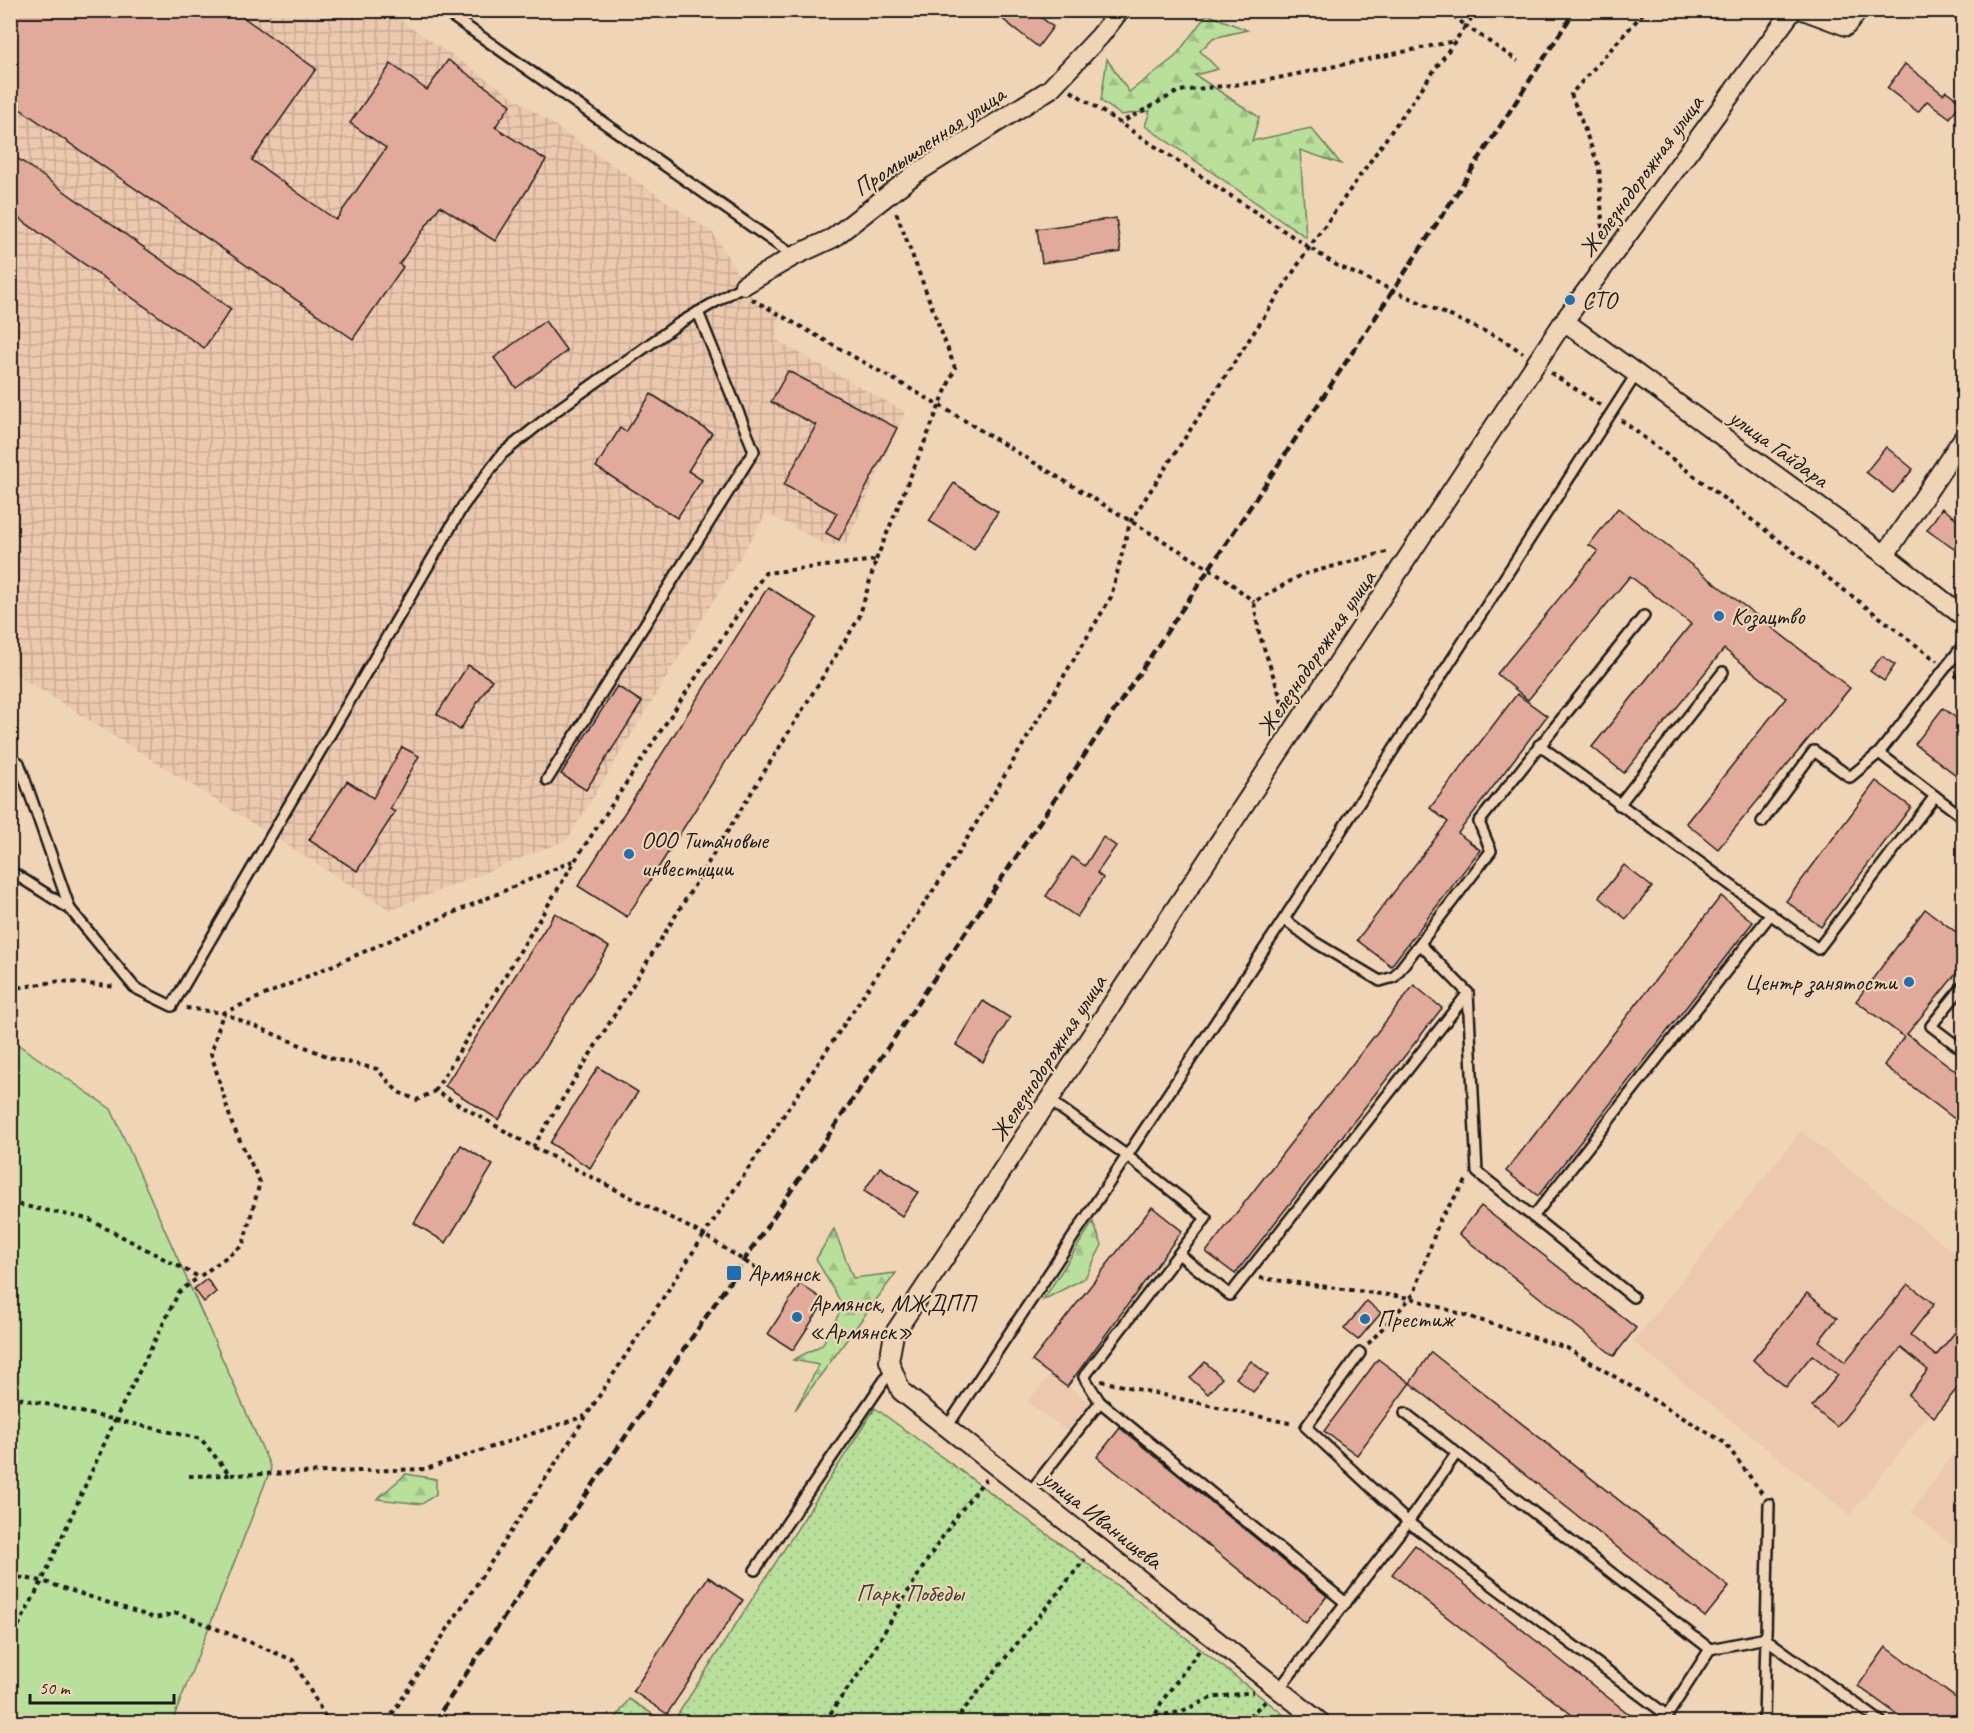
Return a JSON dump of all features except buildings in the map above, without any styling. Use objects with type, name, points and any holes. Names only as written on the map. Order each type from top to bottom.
[{"type":"street","name":"Промышленная улица","points":[[740,288],[794,256],[833,238],[915,174],[1050,89],[1100,36],[1120,10]]},
{"type":"street","name":"Железнодорожная улица","points":[[892,1369],[889,1361],[894,1334],[1564,321],[1794,10]]},
{"type":"street","points":[[1803,10],[1846,26],[1859,10]]},
{"type":"street","name":"улица Гайдара","points":[[1564,321],[1885,555],[1964,617]]},
{"type":"street","points":[[1885,555],[1964,437]]},
{"type":"street","name":"улица Иванищева","points":[[892,1369],[901,1391],[1320,1722]]},
{"type":"lane","points":[[443,10],[794,256]]},
{"type":"lane","points":[[10,871],[70,909],[135,988],[172,1006],[463,506],[502,454],[557,410],[698,312],[740,288]]},
{"type":"lane","points":[[547,780],[754,451],[698,312]]},
{"type":"lane","points":[[947,1427],[1284,919],[1636,373]]},
{"type":"lane","points":[[1284,919],[1313,941],[1380,981],[1394,977],[1491,851],[1479,822],[1644,616]]},
{"type":"lane","points":[[1762,822],[1814,751],[1850,777],[1879,753],[1964,644]]},
{"type":"lane","points":[[1619,805],[1723,672]]},
{"type":"lane","points":[[1539,745],[1818,949],[1935,796]]},
{"type":"lane","points":[[1879,753],[1964,818]]},
{"type":"lane","points":[[10,757],[19,763],[70,909]]},
{"type":"lane","points":[[1533,1217],[1771,914]]},
{"type":"lane","points":[[1420,944],[1468,993],[1477,1172],[1633,1297]]},
{"type":"lane","points":[[1964,985],[1931,1026],[1964,1051]]},
{"type":"lane","points":[[1180,1255],[1230,1295],[1468,993]]},
{"type":"lane","points":[[1049,1100],[1126,1155],[1206,1218],[1180,1255],[1084,1377],[1100,1402],[1346,1603]]},
{"type":"lane","points":[[1360,1353],[1306,1427],[1408,1522],[1666,1719],[1710,1649]]},
{"type":"lane","points":[[755,1570],[892,1369]]},
{"type":"lane","points":[[1029,1493],[1100,1402]]},
{"type":"lane","points":[[1405,1413],[1710,1649],[1766,1639],[1881,1722]]},
{"type":"lane","points":[[1279,1689],[1408,1522],[1456,1454]]},
{"type":"lane","points":[[1764,1722],[1769,1504]]},
{"type":"path","points":[[1446,10],[1518,61]]},
{"type":"path","points":[[387,1722],[585,1416],[968,837],[1111,597],[1130,522],[1309,248],[1477,10]]},
{"type":"path","points":[[1605,265],[1599,167],[1571,94],[1646,12]]},
{"type":"path","points":[[1120,123],[1179,91],[1259,82],[1455,41]]},
{"type":"path","points":[[1057,82],[1336,266],[1502,339],[1611,412],[1944,667]]},
{"type":"path","points":[[533,1147],[859,618],[876,560],[955,368],[889,194]]},
{"type":"path","points":[[740,288],[939,405],[1222,577],[1254,602],[1258,633],[1293,731]]},
{"type":"path","points":[[1254,602],[1301,575],[1417,544]]},
{"type":"path","points":[[172,1006],[223,1013],[334,1059],[377,1069],[398,1092],[417,1100],[435,1091],[576,859],[765,573],[876,560]]},
{"type":"path","points":[[10,1642],[42,1581],[115,1420],[179,1292],[243,1245],[260,1182],[232,1124],[210,1053],[223,1013],[576,859]]},
{"type":"path","points":[[10,989],[60,981],[135,988]]},
{"type":"path","points":[[435,1091],[533,1147],[704,1235],[763,1273]]},
{"type":"path","points":[[1360,1353],[1411,1298],[1440,1219],[1477,1166]]},
{"type":"path","points":[[10,1203],[88,1219],[199,1277]]},
{"type":"path","points":[[1245,1276],[1411,1298],[1567,1348],[1725,1443],[1769,1504]]},
{"type":"path","points":[[1084,1377],[1306,1427]]},
{"type":"path","points":[[10,1396],[201,1439],[230,1475]]},
{"type":"path","points":[[189,1476],[426,1469],[585,1416]]},
{"type":"path","points":[[826,1722],[867,1661],[901,1602],[963,1505],[997,1467]]},
{"type":"path","points":[[954,1722],[1096,1545]]},
{"type":"path","points":[[10,1576],[42,1581],[155,1618],[178,1613],[293,1660],[328,1722]]},
{"type":"path","points":[[1152,1722],[1162,1701],[1211,1635]]},
{"type":"path","points":[[1156,1716],[1180,1712],[1211,1698],[1279,1689]]},
{"type":"path","points":[[1242,1722],[1279,1689]]},
{"type":"shaded area","points":[[10,11],[387,11],[713,233],[751,296],[779,315],[776,340],[905,412],[846,544],[827,545],[767,513],[567,840],[390,910],[11,671]]},
{"type":"shaded area","points":[[1801,1131],[1963,1260],[1963,1372],[1850,1515],[1633,1342]]},
{"type":"shaded area","points":[[1051,1374],[1090,1402],[1067,1431],[1027,1402]]},
{"type":"shaded area","points":[[1963,1440],[1963,1553],[1911,1512]]},
{"type":"green space","points":[[1207,14],[1247,30],[1213,38],[1200,51],[1218,69],[1195,75],[1259,117],[1252,141],[1311,128],[1341,164],[1300,150],[1306,237],[1145,126],[1150,111],[1121,115],[1101,101],[1107,59],[1129,92],[1175,57]]},
{"type":"green space","points":[[10,1039],[111,1109],[271,1468],[172,1722],[11,1722]]},
{"type":"green space","points":[[1093,1222],[1102,1245],[1085,1278],[1043,1300]]},
{"type":"green space","points":[[834,1229],[853,1278],[896,1273],[795,1410],[819,1365],[793,1360],[822,1345],[843,1306],[816,1259]]},
{"type":"green space","name":"Парк Победы","points":[[875,1408],[1156,1614],[1293,1722],[673,1722]]},
{"type":"green space","points":[[406,1474],[436,1479],[436,1494],[422,1504],[377,1499]]},
{"type":"green space","points":[[629,1699],[665,1722],[613,1722]]},
{"type":"railway","points":[[434,1722],[1152,655],[1575,10]]},
{"type":"place","name":"СТО","points":[[1570,300]]},
{"type":"place","name":"Козацтво","points":[[1719,616]]},
{"type":"place","name":"ООО Титановые инвестиции","points":[[629,854]]},
{"type":"place","name":"Центр занятости","points":[[1909,982]]},
{"type":"place","name":"Армянск","points":[[734,1273]]},
{"type":"place","name":"Армянск, МЖДПП «Армянск»","points":[[797,1317]]},
{"type":"place","name":"Престиж","points":[[1365,1319]]}]
